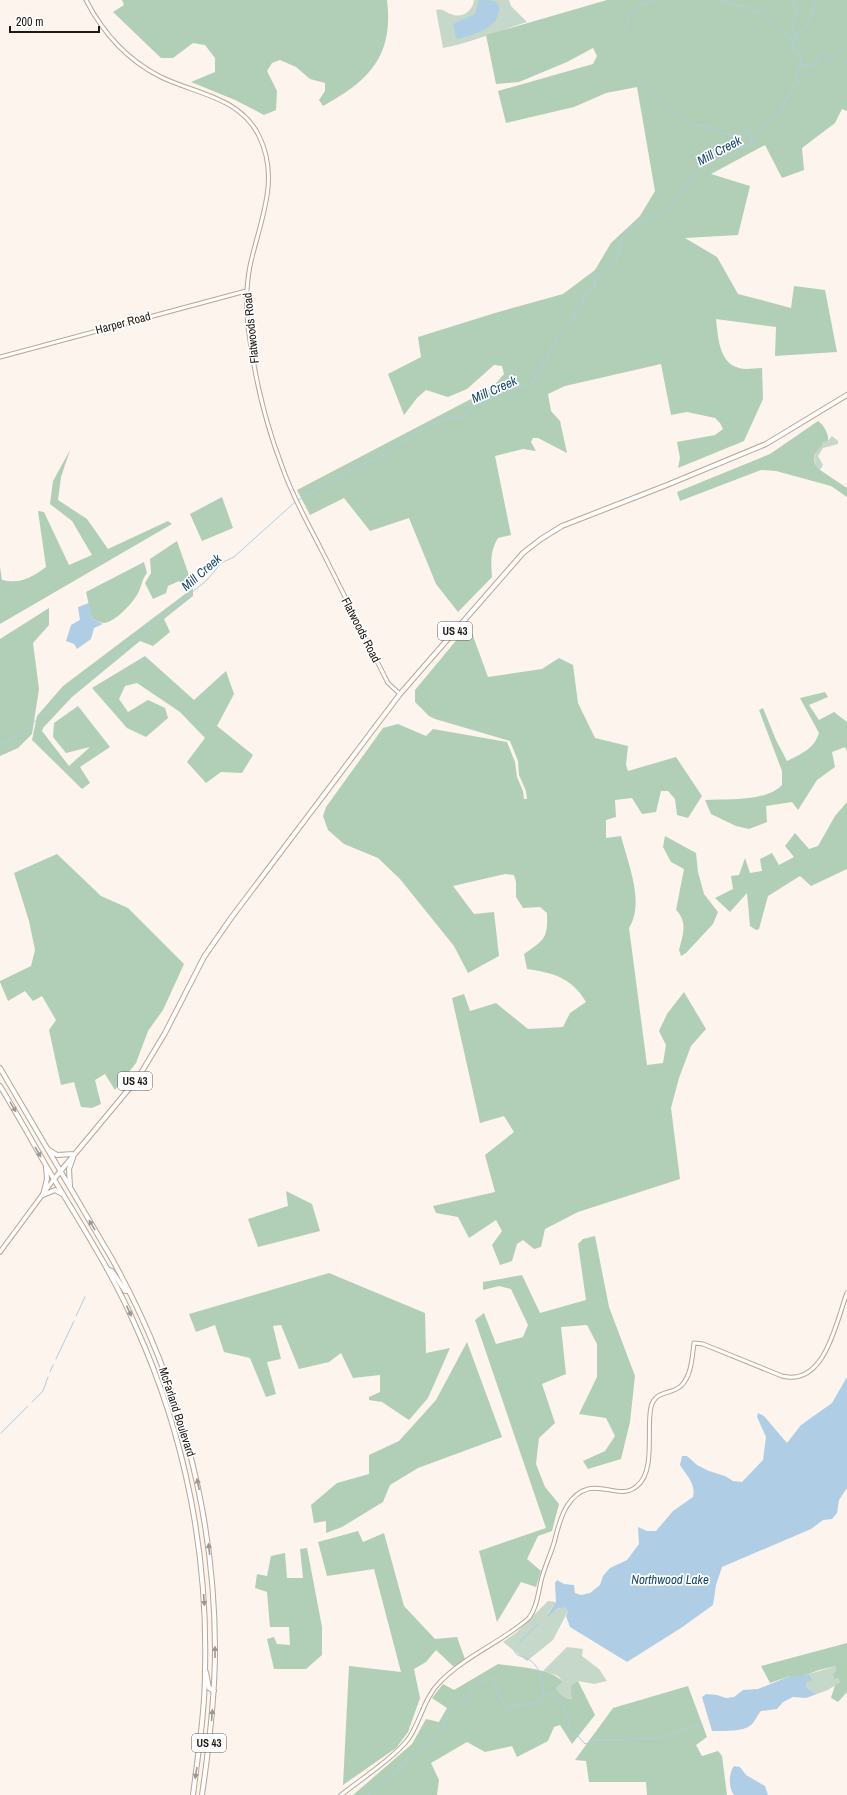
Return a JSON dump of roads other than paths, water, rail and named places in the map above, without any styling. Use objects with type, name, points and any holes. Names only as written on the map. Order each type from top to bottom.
[{"type":"highway","name":"US 43","points":[[54,1179],[130,1088],[147,1064],[165,1033],[204,957],[214,942],[400,694],[523,553],[541,539],[562,526],[766,444],[847,395]]},
{"type":"highway","name":"McFarland Boulevard","points":[[0,1068],[129,1291],[149,1332],[169,1384],[186,1437],[198,1486],[212,1579],[215,1650],[214,1691],[211,1730],[202,1795]]},
{"type":"highway","name":"McFarland Boulevard","points":[[0,1086],[107,1269],[128,1309],[148,1353],[165,1400],[182,1459],[192,1501],[202,1569],[205,1619],[206,1671],[201,1731],[193,1795]]},
{"type":"highway","points":[[48,1149],[57,1155],[74,1154]]},
{"type":"highway","name":"US 43","points":[[70,1188],[69,1169],[74,1154]]},
{"type":"highway","points":[[43,1195],[47,1179],[45,1163]]},
{"type":"highway","points":[[43,1195],[55,1190],[64,1196]]},
{"type":"highway","points":[[107,1269],[112,1271],[125,1291],[129,1291]]},
{"type":"highway","points":[[206,1671],[209,1680],[209,1688],[214,1691]]},
{"type":"main road","points":[[0,1252],[54,1179]]},
{"type":"street","name":"Flatwoods Road","points":[[86,0],[97,20],[110,38],[134,60],[162,78],[223,101],[245,117],[260,137],[268,162],[269,184],[266,205],[249,269],[246,291],[248,327],[262,402],[275,448],[292,492],[388,684],[400,694]]},
{"type":"street","name":"Harper Road","points":[[0,357],[246,291]]},
{"type":"street","points":[[341,1795],[407,1741],[418,1722],[430,1695],[444,1678],[529,1618],[534,1612],[541,1580],[566,1508],[572,1499],[580,1492],[590,1488],[627,1491],[634,1489],[642,1482],[647,1464],[651,1406],[656,1397],[662,1393],[681,1386],[687,1378],[690,1372],[694,1343],[703,1344],[782,1376],[793,1377],[803,1375],[813,1369],[822,1359],[847,1293]]},
{"type":"water","points":[[479,0],[494,1],[497,3],[499,9],[497,17],[488,27],[459,39],[456,38],[453,24],[475,14]]},
{"type":"water","points":[[89,603],[92,619],[103,624],[94,628],[91,639],[77,649],[74,644],[66,641],[71,625],[80,620],[78,607]]},
{"type":"water","name":"Northwood Lake","points":[[847,1377],[847,1488],[839,1500],[837,1513],[832,1519],[823,1520],[811,1529],[722,1567],[716,1585],[713,1605],[681,1628],[627,1662],[570,1627],[566,1616],[568,1611],[565,1607],[557,1609],[548,1616],[547,1615],[556,1602],[555,1583],[557,1580],[564,1584],[574,1585],[575,1593],[581,1595],[590,1593],[600,1585],[603,1576],[610,1568],[627,1560],[639,1544],[638,1527],[647,1531],[656,1531],[673,1511],[693,1497],[694,1492],[692,1484],[680,1465],[682,1456],[687,1456],[697,1465],[709,1471],[725,1476],[733,1481],[742,1482],[763,1460],[766,1437],[757,1417],[758,1413],[764,1416],[787,1443],[801,1425],[832,1403]]},
{"type":"water","points":[[809,1674],[812,1680],[806,1683],[807,1688],[817,1694],[806,1698],[793,1697],[783,1702],[777,1709],[761,1711],[752,1724],[743,1729],[733,1731],[712,1731],[702,1697],[706,1694],[726,1698],[734,1697],[743,1690],[758,1689],[790,1676],[803,1676]]},
{"type":"water","points":[[734,1766],[740,1767],[746,1775],[765,1786],[768,1795],[734,1795],[730,1780],[731,1772]]},
{"type":"waterway","points":[[622,34],[630,16],[641,4],[655,0]]},
{"type":"waterway","points":[[668,0],[675,0]]},
{"type":"waterway","points":[[719,0],[749,8],[764,16],[794,41]]},
{"type":"waterway","points":[[793,0],[797,12],[792,28],[796,37],[792,46],[800,56],[801,65]]},
{"type":"waterway","points":[[796,37],[807,26],[817,0]]},
{"type":"waterway","name":"Mill Creek","points":[[298,500],[355,468],[381,456],[428,426],[449,418],[463,417],[474,405],[514,388],[532,384],[560,333],[573,320],[576,311],[582,305],[584,294],[595,287],[595,277],[616,262],[625,234],[634,226],[666,211],[700,167],[722,155],[752,143],[765,126],[780,112],[791,90],[799,82],[796,73],[801,65],[814,66],[822,52],[831,62],[847,45]]},
{"type":"waterway","points":[[635,78],[652,90],[677,115],[692,125],[705,126],[715,131],[733,135],[748,131],[752,141]]},
{"type":"waterway","name":"Mill Creek","points":[[0,745],[17,736],[207,580],[221,563],[234,557],[295,502]]},
{"type":"waterway","points":[[76,1316],[85,1297]]},
{"type":"waterway","points":[[56,1359],[74,1321]]},
{"type":"waterway","points":[[50,1372],[53,1365]]},
{"type":"waterway","points":[[32,1402],[43,1391],[48,1377]]},
{"type":"waterway","points":[[1,1433],[28,1406]]},
{"type":"waterway","points":[[518,1644],[539,1623]]},
{"type":"waterway","points":[[368,1795],[443,1731],[445,1721],[450,1712],[457,1705],[466,1700],[470,1692],[479,1683],[487,1679],[492,1679],[507,1708],[542,1702],[543,1690],[539,1671],[531,1661],[518,1655],[514,1650]]},
{"type":"waterway","points":[[544,1695],[548,1693],[561,1703],[566,1713],[569,1730],[578,1736],[585,1744],[595,1740],[623,1740]]},
{"type":"waterway","points":[[629,1739],[660,1738],[702,1724]]}]
